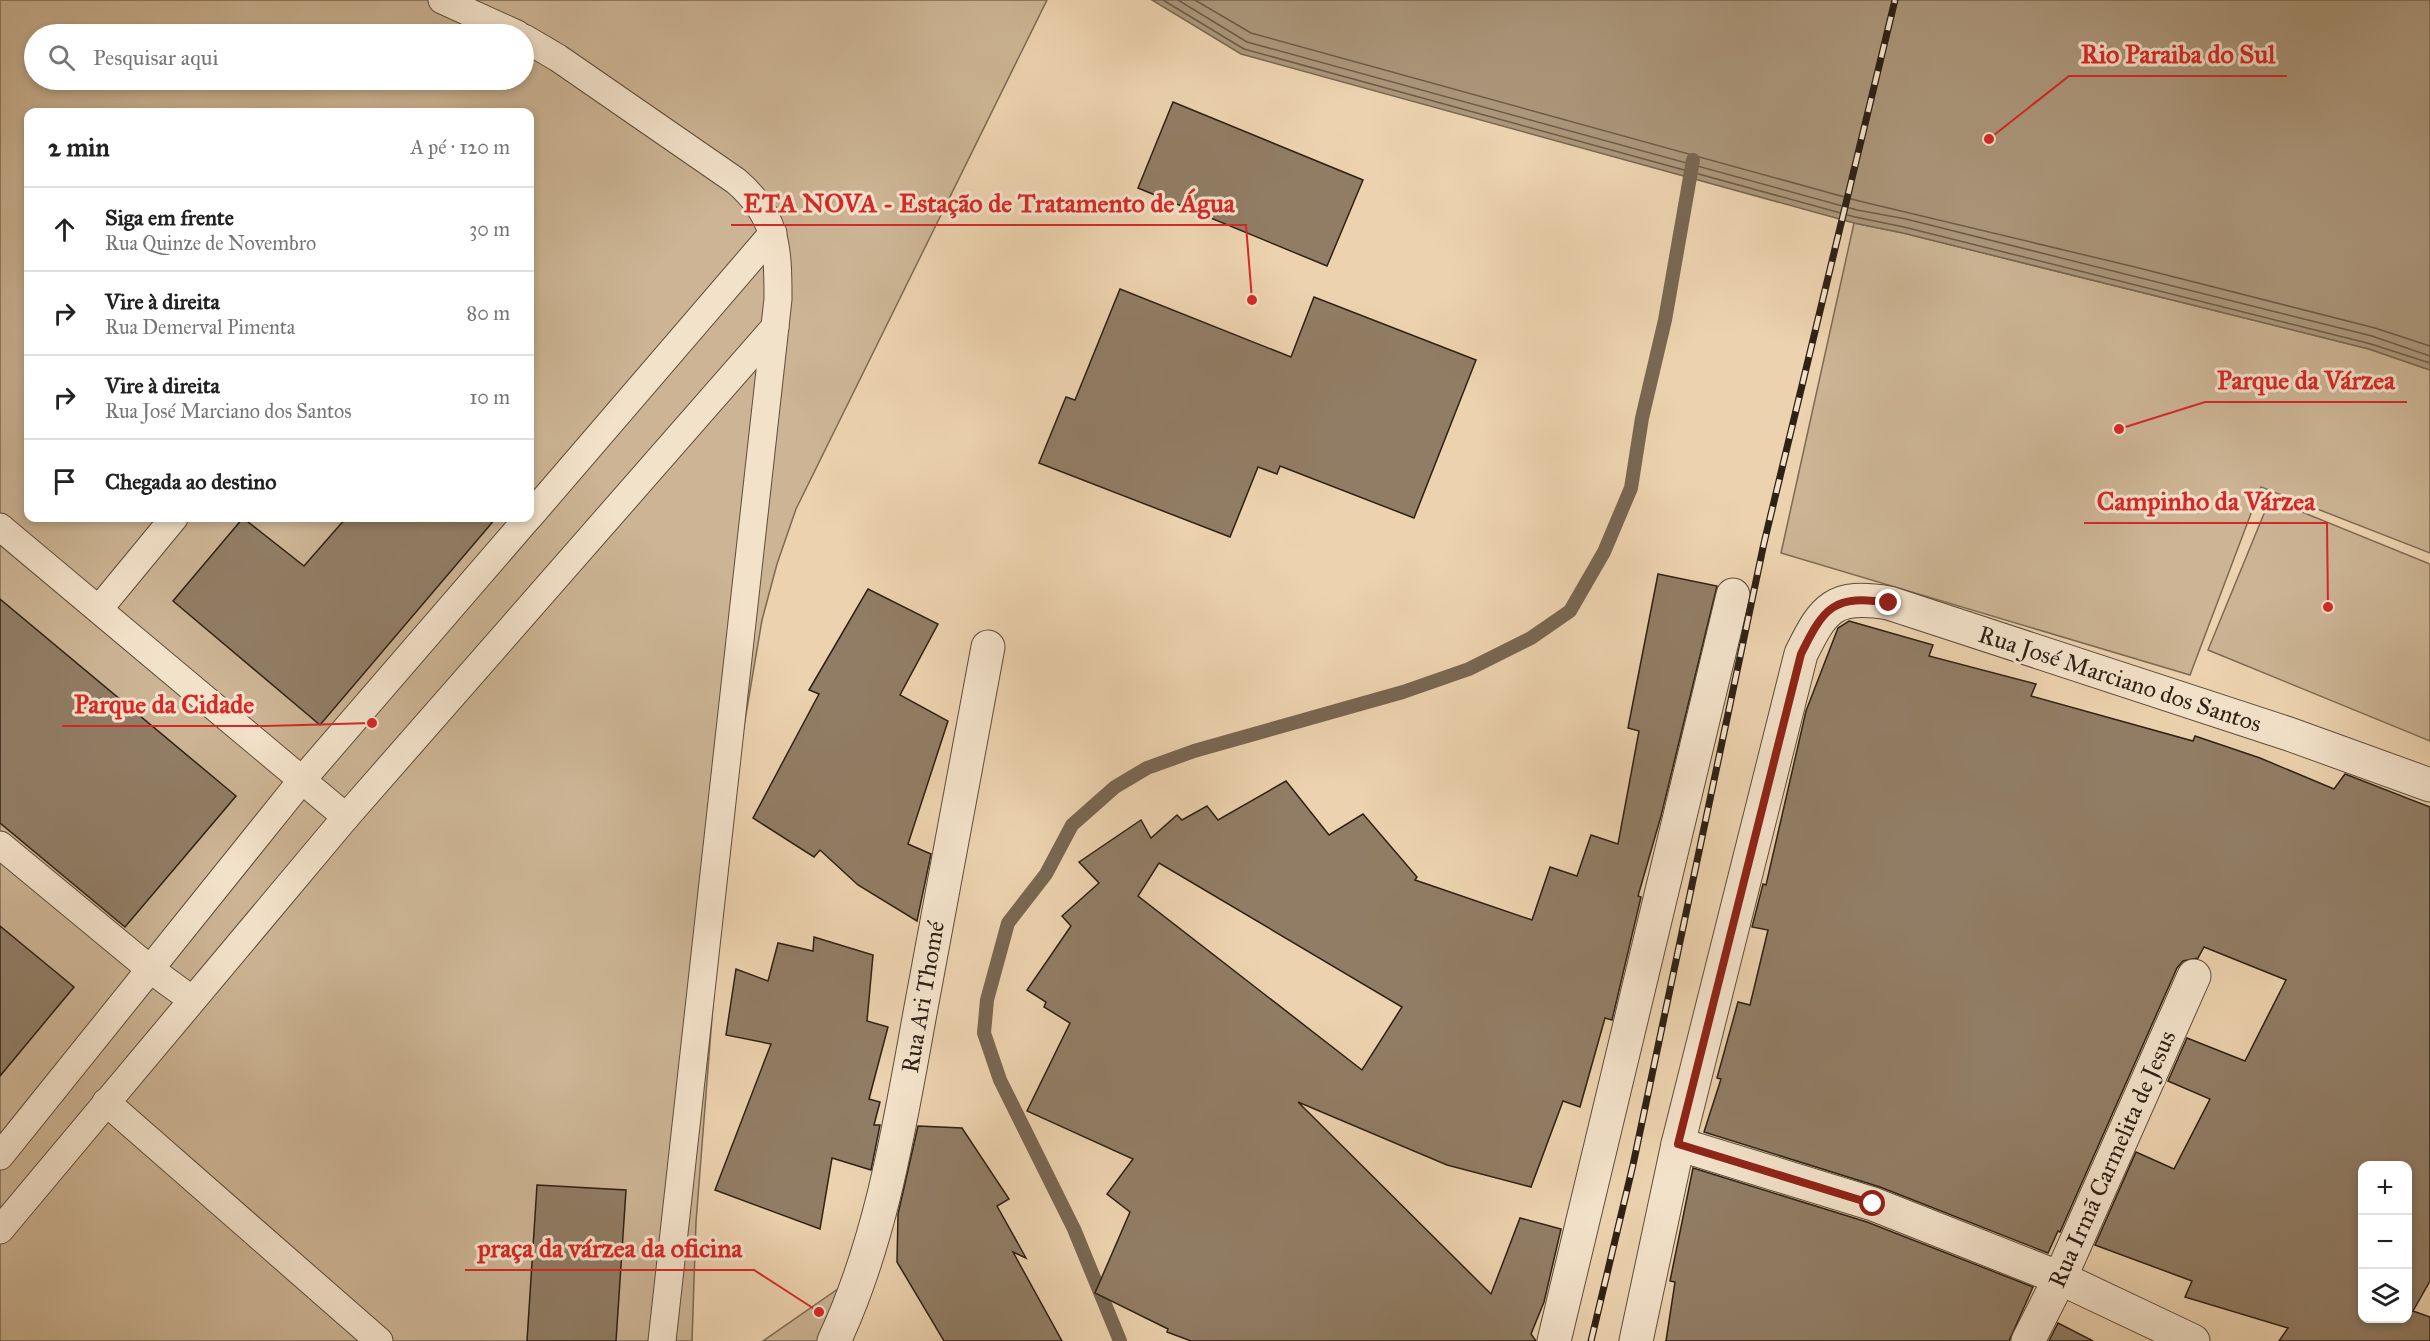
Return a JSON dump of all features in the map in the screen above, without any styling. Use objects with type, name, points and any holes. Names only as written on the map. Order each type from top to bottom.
[{"type":"street","points":[[1554,1341],[1733,595]]},
{"type":"street","name":"Rua José Marciano dos Santos","points":[[1636,1341],[1678,1144],[1801,654],[1815,625],[1827,609],[1844,600],[1864,599],[1889,603],[2289,734],[2430,785]]},
{"type":"street","name":"Rua Ari Thomé","points":[[834,1341],[853,1301],[886,1184],[909,1077],[988,647]]},
{"type":"street","name":"Rua Irmã Carmelita de Jesus","points":[[2028,1341],[2060,1278],[2194,976]]},
{"type":"street","points":[[1678,1144],[1873,1204],[2060,1278],[2193,1341]]},
{"type":"lane","points":[[442,0],[495,24]]},
{"type":"lane","points":[[534,44],[736,181],[760,205],[773,233],[778,267],[775,327],[662,1341]]},
{"type":"lane","points":[[534,511],[773,233]]},
{"type":"lane","points":[[0,1230],[191,999],[346,817],[775,327]]},
{"type":"lane","points":[[99,609],[171,522]]},
{"type":"lane","points":[[0,1156],[302,780],[525,522]]},
{"type":"lane","points":[[0,527],[346,817]]},
{"type":"lane","points":[[0,845],[150,969],[191,999]]},
{"type":"lane","points":[[106,1102],[379,1341]]},
{"type":"shaded area","points":[[0,0],[1047,0],[796,509],[777,564],[762,620],[727,826],[696,1222],[692,1341],[0,1341]]},
{"type":"shaded area","points":[[1854,223],[1903,233],[2369,349],[2430,370],[2430,553],[2261,487],[2190,675],[1781,553]]},
{"type":"shaded area","points":[[2270,499],[2430,564],[2430,741],[2208,650]]},
{"type":"shaded area","points":[[845,1284],[822,1341],[763,1341]]},
{"type":"water","points":[[1152,0],[2430,0],[2430,370],[2369,349],[1903,233],[1854,223],[1241,54]]},
{"type":"building","points":[[1173,102],[1363,180],[1327,266],[1138,188]]},
{"type":"building","points":[[1120,289],[1291,357],[1314,297],[1476,360],[1414,518],[1280,466],[1277,474],[1258,467],[1230,537],[1039,463],[1066,397],[1075,400]]},
{"type":"building","points":[[240,522],[248,522],[304,566],[342,522],[493,522],[320,725],[173,601]]},
{"type":"building","points":[[1658,574],[1717,586],[1661,816],[1638,896],[1641,897],[1612,1020],[1605,1018],[1580,1107],[1563,1101],[1531,1187],[1447,1165],[1298,1102],[1491,1294],[1520,1218],[1561,1229],[1544,1302],[1531,1334],[1536,1341],[1191,1341],[1167,1332],[1168,1329],[1095,1293],[1130,1212],[1107,1194],[1133,1159],[1027,1111],[1070,1023],[1044,1007],[1046,1002],[1027,990],[1071,926],[1062,916],[1099,883],[1079,862],[1141,820],[1151,838],[1177,815],[1182,820],[1207,806],[1218,820],[1286,781],[1329,835],[1363,814],[1417,877],[1415,880],[1532,920],[1550,867],[1577,876],[1591,835],[1618,844],[1639,731],[1628,728]],"holes":[[[1159,863],[1402,1007],[1362,1070],[1138,896]]]},
{"type":"building","points":[[868,589],[938,624],[900,695],[948,721],[908,844],[931,854],[917,921],[858,885],[820,850],[814,857],[753,818],[819,694],[809,690]]},
{"type":"building","points":[[0,599],[236,796],[125,927],[0,823]]},
{"type":"building","points":[[1849,621],[1933,645],[1929,656],[2036,684],[2031,696],[2193,741],[2195,736],[2260,758],[2334,789],[2345,774],[2430,807],[2430,1281],[2413,1311],[2430,1317],[2430,1341],[2279,1341],[2288,1328],[2185,1297],[2192,1281],[2095,1245],[2136,1152],[2174,1169],[2210,1099],[2168,1081],[2187,1038],[2245,1061],[2286,980],[2204,947],[2198,958],[2183,961],[2177,968],[2060,1232],[2058,1231],[2048,1253],[1880,1187],[1704,1132],[1721,1079],[1717,1078],[1738,1002],[1750,1005],[1768,930],[1752,927],[1763,884],[1766,885],[1806,711],[1838,628]]},
{"type":"building","points":[[0,926],[74,987],[0,1076]]},
{"type":"building","points":[[814,937],[873,955],[867,1021],[888,1027],[869,1099],[880,1102],[874,1125],[880,1125],[871,1170],[832,1158],[820,1229],[715,1190],[771,1044],[726,1035],[736,969],[768,981],[778,943],[813,951]]},
{"type":"building","points":[[918,1126],[962,1128],[1009,1199],[997,1206],[1026,1258],[1013,1252],[1062,1341],[944,1341],[897,1262],[898,1214]]},
{"type":"building","points":[[1693,1168],[1867,1222],[2033,1287],[2009,1341],[1666,1341],[1675,1282],[1670,1281]]},
{"type":"building","points":[[537,1185],[626,1190],[616,1341],[527,1341]]},
{"type":"building","points":[[2058,1323],[2093,1341],[2049,1341]]},
{"type":"waterway","points":[[1120,1341],[1074,1229],[1000,1080],[984,1033],[987,1000],[1008,923],[1046,874],[1072,825],[1115,787],[1147,768],[1194,751],[1403,692],[1469,669],[1531,638],[1570,611],[1604,552],[1631,488],[1642,418],[1665,320],[1693,160]]},
{"type":"railway","points":[[1591,1341],[1633,1165],[1764,543],[1895,0]]},
{"type":"place","name":"Rio Paraiba do Sul","points":[[1989,139]]},
{"type":"place","name":"ETA NOVA - Estação de Tratamento de Água","points":[[1252,300]]},
{"type":"place","name":"Parque da Várzea","points":[[2119,429]]},
{"type":"place","name":"Campinho da Várzea","points":[[2328,607]]},
{"type":"place","name":"Parque da Cidade","points":[[372,723]]},
{"type":"place","name":"praça da várzea da oficina","points":[[819,1312]]},
{"type":"route","points":[[1873,1204],[1678,1144],[1801,654],[1815,625],[1827,609],[1844,600],[1864,599],[1889,603]]}]
